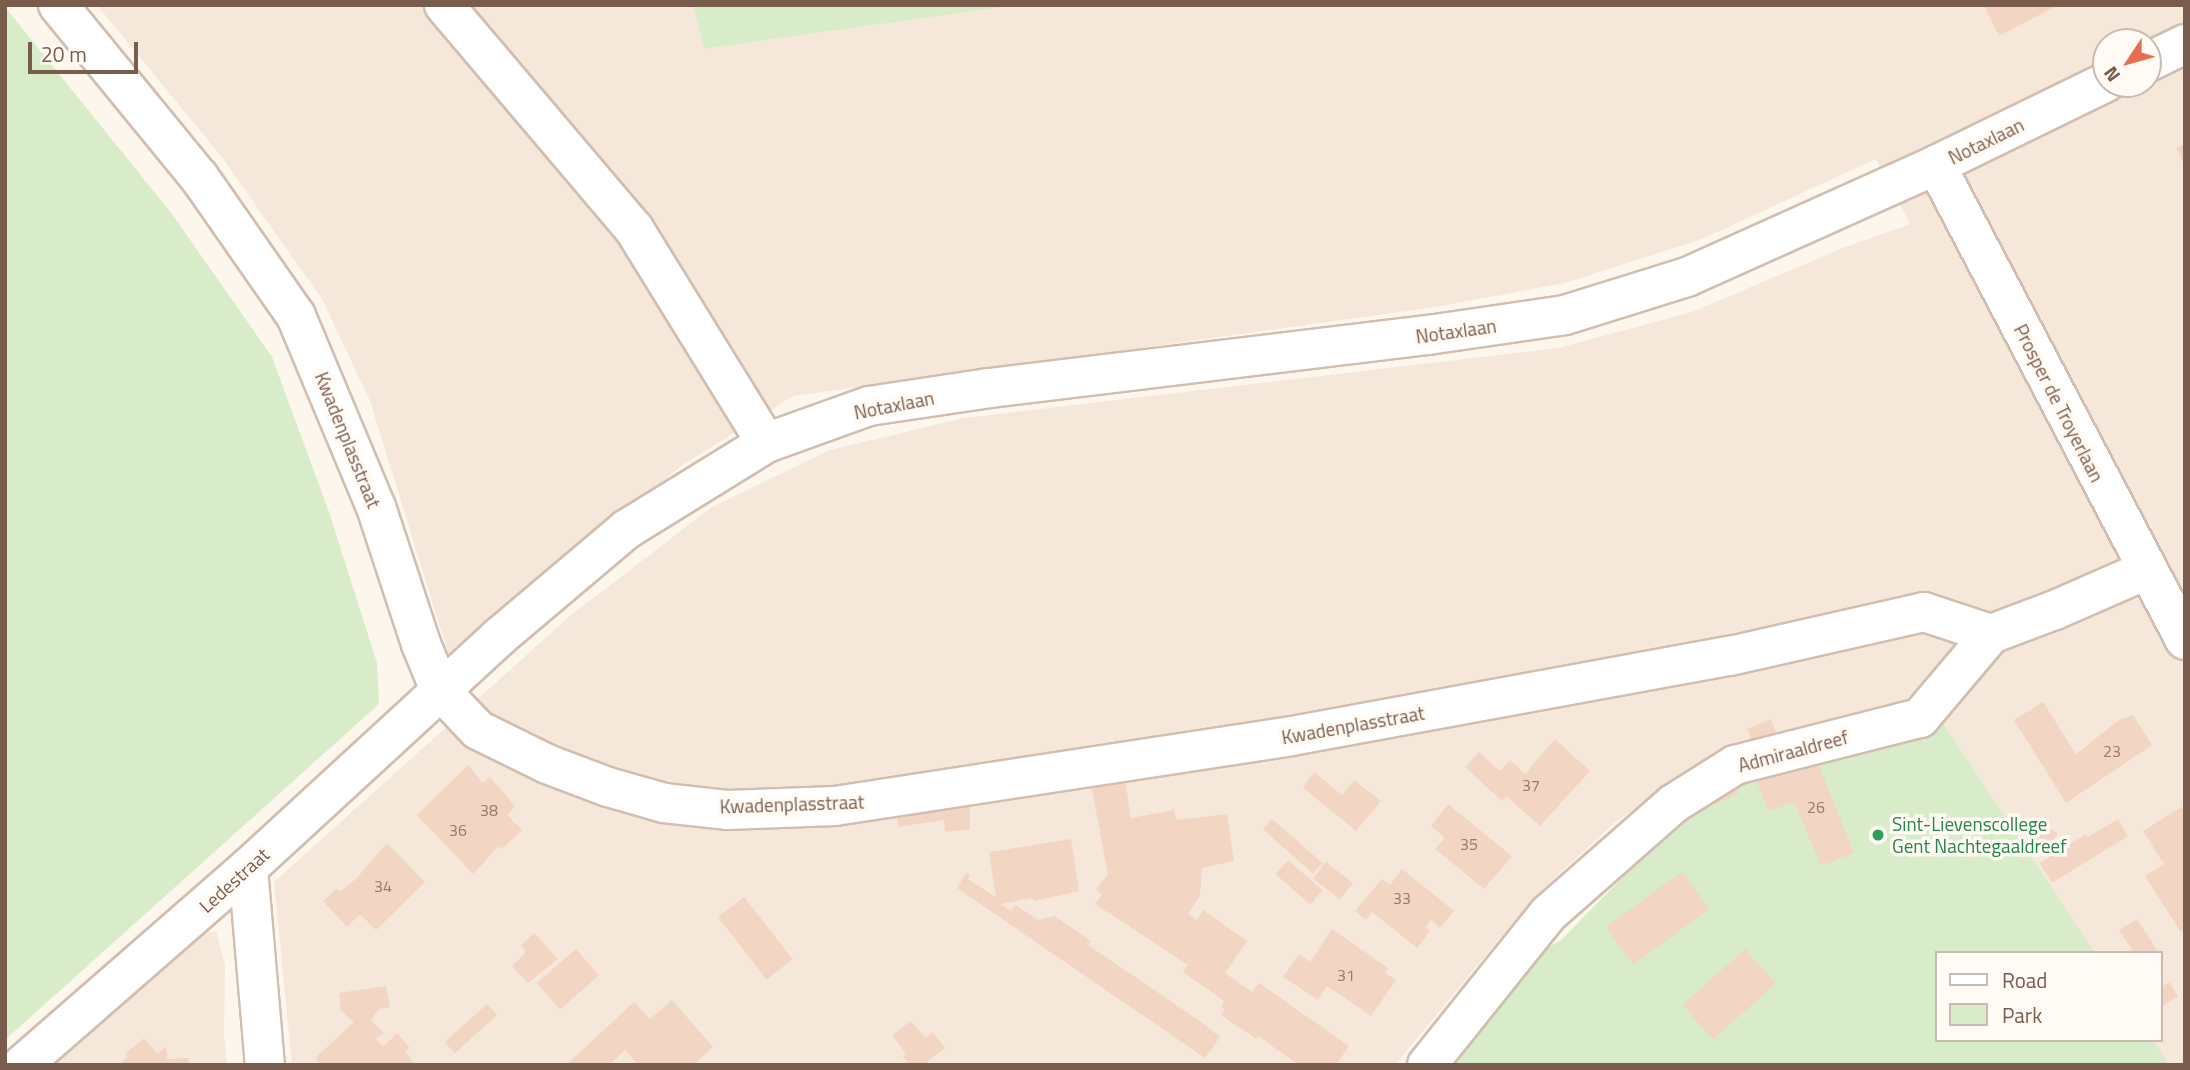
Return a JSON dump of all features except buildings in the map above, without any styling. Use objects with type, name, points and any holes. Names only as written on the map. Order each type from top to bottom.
[{"type":"street","name":"Kwadenplasstraat","points":[[58,5],[200,177],[296,316],[376,507],[421,644],[440,690],[478,730],[547,764],[664,803],[727,810],[835,806],[1292,736],[1730,656],[1924,612],[1991,634]]},
{"type":"street","points":[[444,5],[634,229],[766,443]]},
{"type":"street","points":[[2162,55],[2185,44]]},
{"type":"street","name":"Notaxlaan","points":[[440,690],[627,529],[766,443],[869,406],[989,388],[1429,335],[1564,315],[1687,277],[1936,165],[2092,89]]},
{"type":"street","name":"Prosper de Troyerlaan","points":[[1936,165],[2185,640]]},
{"type":"street","name":"Admiraaldreef","points":[[1427,1065],[1548,914],[1673,804],[1735,765],[1920,718],[1991,634],[2055,610],[2146,570]]},
{"type":"street","name":"Ledestraat","points":[[22,1065],[248,868],[440,690]]},
{"type":"street","points":[[248,868],[265,1065]]},
{"type":"shaded area","points":[[97,5],[693,5],[704,49],[1017,5],[2185,5],[2185,1065],[2169,1065],[2154,1042],[2162,1042],[2162,951],[2094,951],[1940,718],[1721,751],[1614,823],[1533,898],[1395,1065],[292,1065],[274,882],[570,616],[712,507],[830,450],[964,418],[1558,348],[1692,312],[1840,249],[1910,224],[1876,159],[1702,239],[1565,283],[1429,308],[793,396],[681,466],[450,659],[370,401],[322,299],[221,156]]},
{"type":"shaded area","points":[[216,931],[225,965],[224,1034],[227,1065],[43,1065],[205,933]]},
{"type":"green space","points":[[693,5],[1017,5],[704,49]]},
{"type":"green space","points":[[5,7],[172,214],[272,357],[329,512],[377,663],[379,704],[5,1040]]},
{"type":"green space","name":"Sint-Lievenscollege Gent Nachtegaaldreef","points":[[1940,718],[2094,951],[1934,951],[1934,1042],[2154,1042],[2169,1065],[1427,1065],[1497,977],[1561,940],[1623,877],[1737,777]]},
{"type":"place","name":"Sint-Lievenscollege Gent Nachtegaaldreef","points":[[1878,835]]}]
